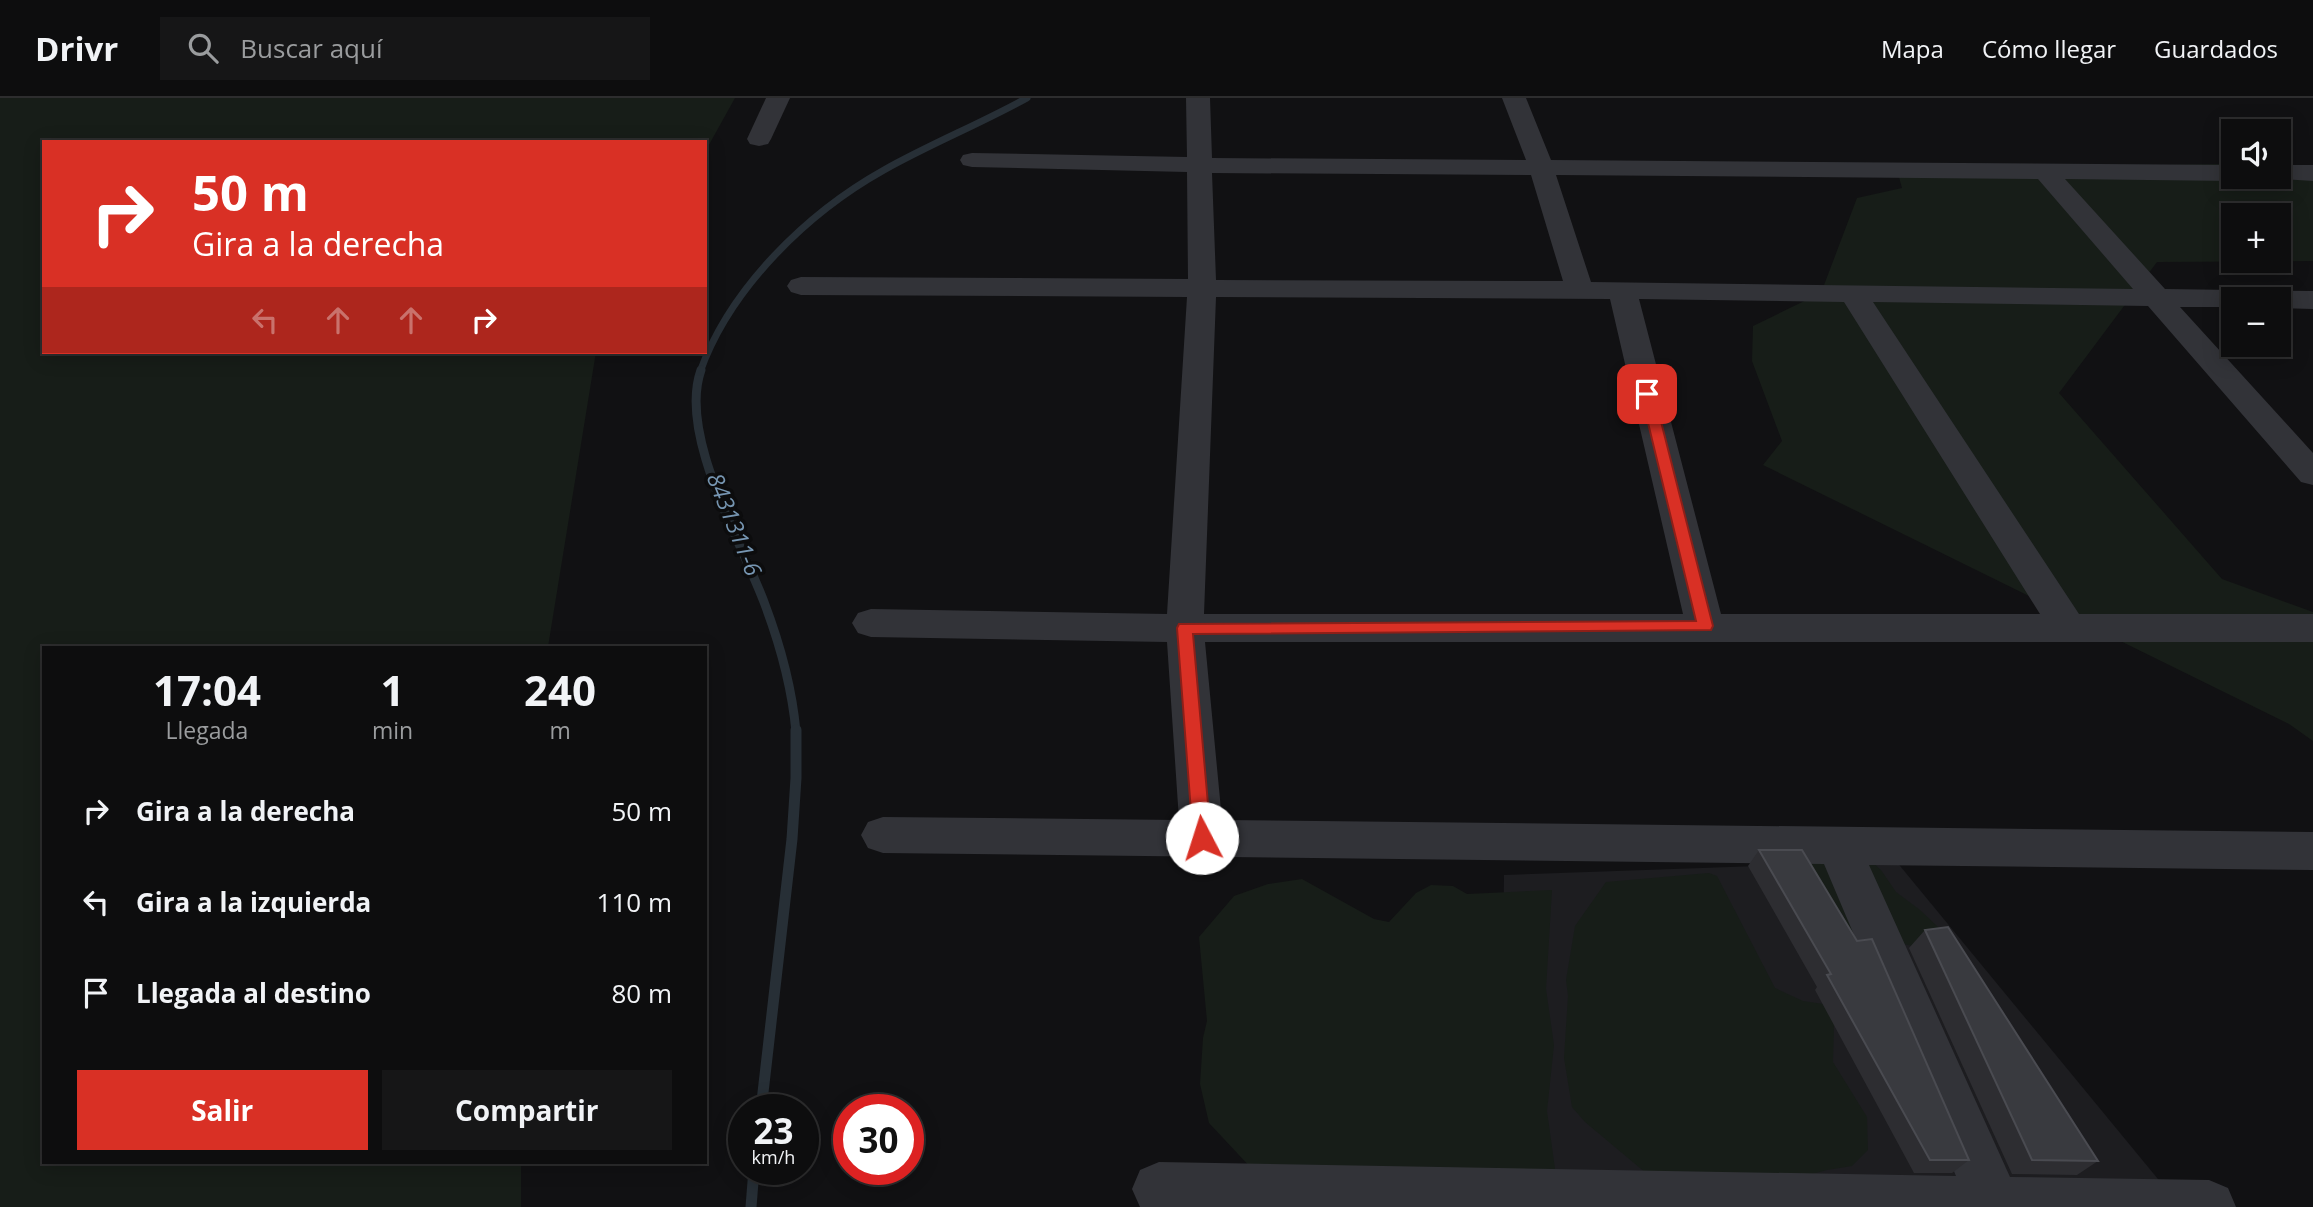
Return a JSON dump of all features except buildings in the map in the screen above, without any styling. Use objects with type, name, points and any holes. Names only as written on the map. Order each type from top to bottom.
[{"type":"street","points":[[759,139],[778,98]]},
{"type":"street","points":[[1198,98],[1202,288],[1185,628],[1202,838]]},
{"type":"street","points":[[1514,98],[1541,167],[1580,290]]},
{"type":"street","points":[[972,160],[2221,173]]},
{"type":"street","points":[[2045,172],[2313,474]]},
{"type":"street","points":[[2291,173],[2313,173]]},
{"type":"street","points":[[801,286],[1622,290],[2221,299]]},
{"type":"street","points":[[1622,290],[1705,626]]},
{"type":"street","points":[[1853,293],[2068,627]]},
{"type":"street","points":[[2291,299],[2313,300]]},
{"type":"street","points":[[871,623],[1185,628],[2313,628]]},
{"type":"street","points":[[883,835],[2313,851]]},
{"type":"street","points":[[1838,845],[1994,1203]]},
{"type":"street","points":[[1159,1189],[1404,1200],[1994,1203],[2209,1207]]},
{"type":"shaded area","points":[[0,98],[735,98],[707,148],[707,140],[42,140],[42,354],[596,354],[548,646],[42,646],[42,1164],[521,1164],[521,1207],[0,1207]]},
{"type":"shaded area","points":[[2221,164],[2221,189],[2291,189],[2291,175],[2313,174],[2313,261],[2291,261],[2291,203],[2221,203],[2221,262],[2157,262],[2059,393],[2222,579],[2313,612],[2313,741],[2289,724],[1763,465],[1782,441],[1752,361],[1753,326],[1821,293],[1857,198],[1902,188],[1897,170]]},
{"type":"shaded area","points":[[1822,847],[1858,849],[1881,870],[1896,892],[1953,941],[1916,947],[1900,943],[1862,1021],[1834,1026],[1833,1062],[1867,1117],[1868,1150],[1852,1166],[1827,1170],[1735,1195],[1671,1194],[1585,1122],[1572,1107],[1564,1058],[1568,996],[1566,980],[1575,926],[1606,882],[1709,873],[1717,876],[1775,988],[1803,1001],[1837,1006],[1831,916],[1844,916],[1801,873]]},
{"type":"shaded area","points":[[1896,861],[2181,1207],[1500,1207],[1504,875]]},
{"type":"shaded area","points":[[1302,879],[1374,919],[1389,922],[1416,893],[1431,885],[1453,886],[1467,894],[1552,890],[1546,989],[1554,1045],[1547,1111],[1560,1205],[1267,1185],[1209,1123],[1200,1084],[1207,1021],[1199,937],[1234,896],[1268,884]]},
{"type":"waterway","name":"8431311-6","points":[[700,372],[713,341],[751,283],[774,256],[827,208],[884,170],[1027,98]]},
{"type":"waterway","name":"8431311-6","points":[[701,370],[696,396],[698,425],[705,455],[715,487],[775,634],[788,682],[796,732]]},
{"type":"waterway","name":"8431311-6","points":[[763,1094],[792,839],[796,732]]},
{"type":"waterway","name":"8431311-6","points":[[751,1207],[753,1185]]},
{"type":"route","points":[[1202,838],[1185,628],[1705,626],[1647,394]]}]
